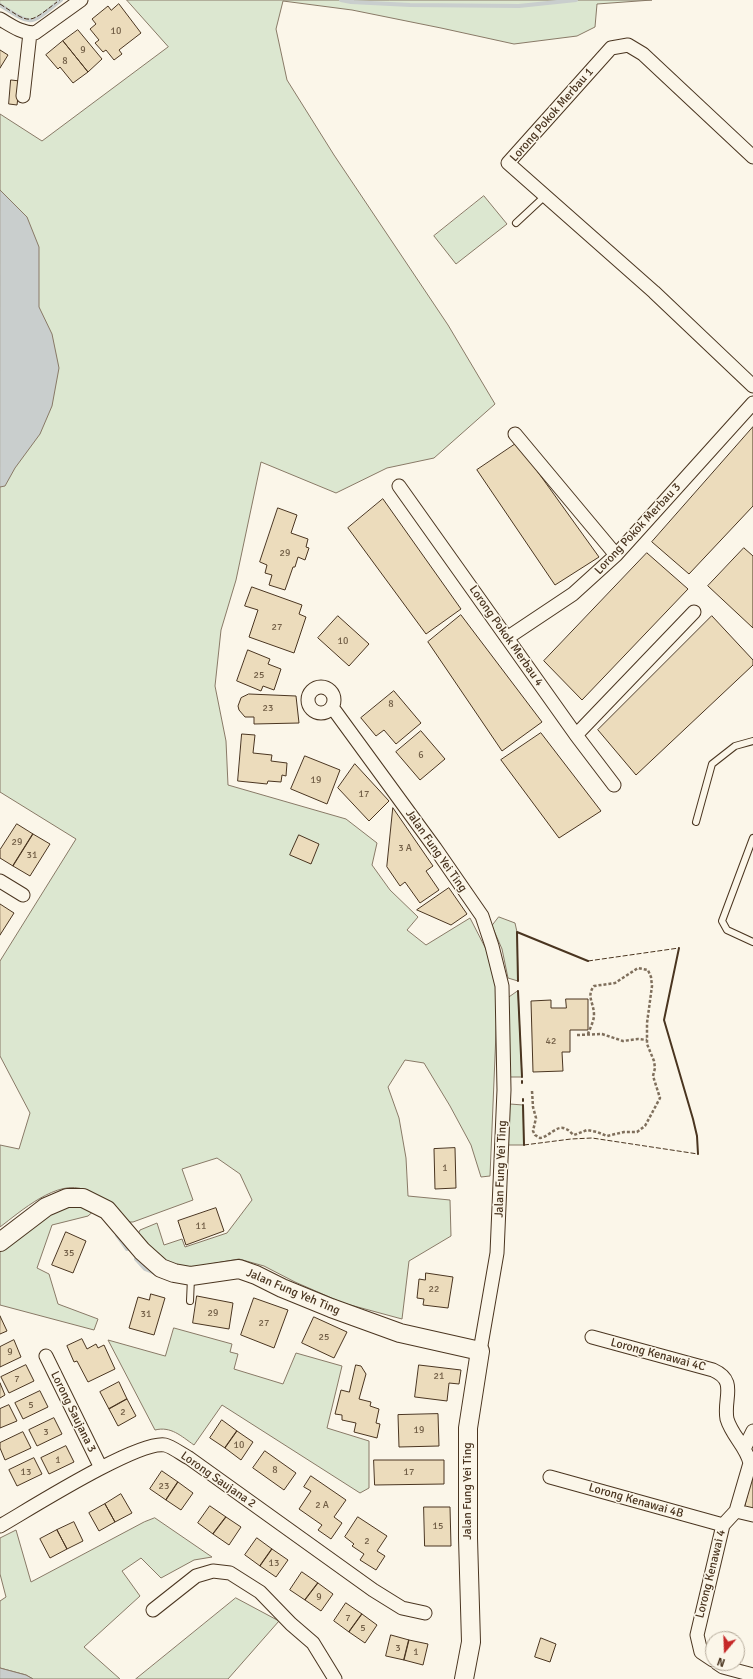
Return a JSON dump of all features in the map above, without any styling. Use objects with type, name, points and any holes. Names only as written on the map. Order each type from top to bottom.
[{"type":"street","points":[[0,19],[15,29],[35,33],[40,31],[81,0]]},
{"type":"street","points":[[23,96],[30,33]]},
{"type":"street","name":"Lorong Pokok Merbau 1","points":[[753,158],[643,54],[628,45],[611,48],[508,164],[654,292],[753,386]]},
{"type":"street","name":"Lorong Pokok Merbau 3","points":[[507,638],[573,594],[616,555],[753,403]]},
{"type":"street","points":[[515,434],[616,555]]},
{"type":"street","name":"Lorong Pokok Merbau 4","points":[[399,486],[576,735],[614,785]]},
{"type":"street","points":[[576,735],[694,612]]},
{"type":"street","name":"Jalan Fung Yei Ting","points":[[332,707],[440,854],[482,916],[492,946],[502,986],[504,1090],[497,1253],[468,1428],[468,1538],[471,1642],[464,1679]]},
{"type":"street","points":[[0,881],[23,895]]},
{"type":"street","name":"Jalan Fung Yeh Ting","points":[[0,1242],[46,1206],[67,1198],[82,1198],[107,1210],[142,1251],[161,1268],[174,1273],[191,1276],[239,1269],[331,1308],[400,1333],[480,1351]]},
{"type":"street","name":"Lorong Kenawai 4C","points":[[592,1337],[682,1361],[723,1374]]},
{"type":"street","name":"Lorong Saujana 3","points":[[46,1356],[100,1468]]},
{"type":"street","name":"Lorong Kenawai 4","points":[[705,1655],[701,1652],[697,1635],[723,1525],[736,1510],[750,1463],[748,1455],[732,1431],[727,1417],[727,1382],[723,1374]]},
{"type":"street","points":[[744,1449],[753,1431]]},
{"type":"street","name":"Lorong Saujana 2","points":[[0,1526],[100,1468],[143,1448],[165,1445],[189,1458],[373,1590],[402,1608],[425,1613]]},
{"type":"street","name":"Lorong Kenawai 4B","points":[[550,1477],[723,1525]]},
{"type":"street","points":[[736,1510],[753,1515]]},
{"type":"street","points":[[153,1610],[196,1576],[213,1571],[230,1573],[260,1592],[291,1624],[313,1643],[336,1679]]},
{"type":"street","points":[[738,1671],[753,1675]]},
{"type":"lane","points":[[516,223],[545,196]]},
{"type":"lane","points":[[696,822],[712,764],[735,746],[753,741]]},
{"type":"lane","points":[[753,838],[722,920],[727,930],[753,942]]},
{"type":"lane","points":[[190,1301],[191,1276]]},
{"type":"path","points":[[532,1091],[533,1107],[536,1118],[533,1131],[534,1135],[540,1138],[547,1136],[556,1129],[562,1128],[567,1129],[574,1135],[587,1130],[607,1136],[624,1132],[638,1132],[645,1126],[660,1098],[653,1076],[655,1068],[654,1061],[647,1046],[647,1023],[652,992],[651,977],[648,970],[641,968],[634,970],[615,983],[594,986],[590,994],[594,1013],[588,1034]]},
{"type":"path","points":[[577,1035],[602,1034],[623,1041],[638,1039],[647,1040]]},
{"type":"green space","points":[[0,0],[61,0],[37,18],[26,20],[0,5]]},
{"type":"green space","points":[[127,0],[652,0],[597,4],[595,27],[577,36],[514,44],[352,10],[283,1],[276,29],[287,80],[334,155],[448,325],[495,404],[434,458],[387,468],[336,493],[261,462],[236,580],[221,630],[215,686],[226,741],[228,785],[346,819],[377,843],[372,865],[390,890],[418,917],[407,930],[426,945],[470,918],[488,953],[496,982],[497,1009],[490,1176],[481,1177],[471,1145],[424,1063],[405,1060],[388,1087],[399,1118],[406,1158],[408,1196],[450,1200],[451,1236],[409,1261],[402,1319],[343,1303],[295,1282],[264,1266],[239,1259],[193,1267],[175,1266],[163,1262],[137,1236],[140,1230],[157,1223],[164,1245],[182,1239],[185,1247],[227,1233],[252,1200],[240,1174],[217,1158],[182,1169],[193,1200],[133,1222],[128,1222],[101,1200],[85,1190],[74,1188],[52,1192],[40,1198],[0,1227],[0,1145],[19,1149],[30,1113],[0,1056],[0,961],[76,839],[0,792],[0,114],[42,141],[168,47]]},
{"type":"green space","points":[[484,196],[507,224],[456,264],[434,236]]},
{"type":"green space","points":[[499,917],[515,923],[517,932],[518,981],[508,978],[502,949],[492,926]]},
{"type":"green space","points":[[518,991],[522,1077],[510,1077],[508,998]]},
{"type":"green space","points":[[510,1104],[523,1105],[524,1145],[509,1145]]},
{"type":"green space","points":[[59,1203],[96,1209],[88,1216],[52,1225],[37,1268],[49,1274],[58,1304],[98,1319],[94,1330],[0,1305],[0,1245]]},
{"type":"green space","points":[[174,1328],[232,1344],[230,1352],[238,1354],[234,1369],[283,1384],[296,1353],[342,1366],[327,1428],[369,1441],[369,1488],[360,1493],[222,1405],[194,1445],[180,1435],[166,1429],[155,1430],[108,1340],[165,1356]]},
{"type":"green space","points":[[155,1518],[212,1557],[194,1560],[161,1578],[141,1558],[122,1571],[140,1596],[84,1647],[120,1679],[33,1679],[26,1675],[0,1668],[0,1601],[6,1597],[0,1574],[0,1538],[16,1530],[31,1582],[144,1522]]},
{"type":"green space","points":[[236,1598],[279,1621],[228,1679],[136,1679]]},
{"type":"shaded area","points":[[0,190],[27,217],[39,247],[39,307],[52,334],[59,368],[52,406],[40,434],[15,468],[5,486],[0,487]]},
{"type":"shaded area","points":[[0,1668],[26,1675],[33,1679],[0,1679]]},
{"type":"building","points":[[119,4],[141,33],[119,50],[122,54],[114,60],[106,50],[103,52],[95,43],[99,40],[90,29],[96,24],[92,19],[108,6],[111,10]]},
{"type":"building","points":[[78,30],[102,59],[88,72],[63,41]]},
{"type":"building","points":[[63,41],[88,72],[73,83],[60,67],[58,69],[46,55]]},
{"type":"building","points":[[0,50],[8,55],[0,68]]},
{"type":"building","points":[[11,80],[20,81],[17,105],[9,104]]},
{"type":"building","points":[[753,427],[753,506],[689,574],[652,542]]},
{"type":"building","points":[[517,443],[599,557],[555,585],[477,470]]},
{"type":"building","points":[[383,499],[461,609],[426,634],[348,528]]},
{"type":"building","points":[[278,508],[297,515],[291,533],[308,539],[306,547],[309,548],[305,560],[298,557],[285,590],[269,585],[272,575],[265,573],[267,565],[260,562]]},
{"type":"building","points":[[744,548],[753,556],[753,628],[708,586]]},
{"type":"building","points":[[647,553],[688,589],[582,700],[544,661]]},
{"type":"building","points":[[252,587],[302,605],[299,614],[306,617],[294,653],[249,637],[258,610],[245,606]]},
{"type":"building","points":[[461,615],[542,722],[502,751],[428,642]]},
{"type":"building","points":[[338,616],[369,644],[349,666],[318,638]]},
{"type":"building","points":[[712,616],[753,660],[753,665],[636,775],[598,730]]},
{"type":"building","points":[[248,650],[270,659],[268,664],[281,669],[274,690],[263,686],[261,691],[237,681]]},
{"type":"building","points":[[394,691],[421,723],[396,744],[384,730],[376,736],[361,718]]},
{"type":"building","points":[[249,694],[296,696],[299,723],[254,724],[254,717],[245,717],[239,710],[238,706],[241,698]]},
{"type":"building","points":[[421,731],[445,759],[420,780],[396,752]]},
{"type":"building","points":[[541,733],[601,811],[559,838],[501,760]]},
{"type":"building","points":[[242,734],[255,735],[253,753],[272,755],[271,761],[287,763],[286,776],[282,775],[281,782],[268,781],[267,784],[238,781]]},
{"type":"building","points":[[305,756],[340,770],[327,804],[291,789]]},
{"type":"building","points":[[355,764],[389,801],[369,821],[338,788]]},
{"type":"building","points":[[393,808],[433,866],[426,871],[439,890],[420,903],[405,882],[400,886],[387,867]]},
{"type":"building","points":[[17,824],[33,834],[13,866],[0,858],[0,850]]},
{"type":"building","points":[[33,834],[50,844],[30,876],[13,866]]},
{"type":"building","points":[[299,835],[319,844],[311,864],[290,855]]},
{"type":"building","points":[[449,888],[467,914],[451,925],[417,910]]},
{"type":"building","points":[[0,904],[14,913],[0,935]]},
{"type":"building","points":[[566,999],[588,999],[588,1030],[570,1030],[570,1052],[562,1052],[563,1071],[533,1072],[531,1001],[551,1000],[551,1008],[566,1008]]},
{"type":"building","points":[[455,1148],[456,1188],[435,1189],[434,1149]]},
{"type":"building","points":[[216,1208],[224,1231],[186,1245],[178,1221]]},
{"type":"building","points":[[66,1232],[86,1241],[73,1273],[52,1265]]},
{"type":"building","points":[[426,1273],[453,1277],[448,1308],[423,1305],[424,1299],[417,1298],[419,1279],[425,1280]]},
{"type":"building","points":[[151,1294],[165,1298],[154,1335],[129,1328],[138,1297],[149,1300]]},
{"type":"building","points":[[197,1296],[233,1303],[229,1329],[193,1323]]},
{"type":"building","points":[[254,1298],[288,1310],[274,1348],[241,1335]]},
{"type":"building","points":[[0,1316],[7,1331],[0,1334]]},
{"type":"building","points":[[314,1317],[347,1332],[334,1358],[302,1343]]},
{"type":"building","points":[[82,1339],[87,1349],[96,1344],[98,1348],[104,1345],[115,1369],[88,1382],[77,1361],[74,1362],[67,1346]]},
{"type":"building","points":[[14,1340],[21,1357],[0,1367],[0,1347]]},
{"type":"building","points":[[26,1365],[34,1381],[9,1393],[1,1377]]},
{"type":"building","points":[[356,1365],[361,1366],[366,1374],[359,1399],[371,1402],[370,1406],[379,1409],[376,1423],[380,1424],[377,1438],[354,1432],[356,1423],[342,1420],[342,1415],[335,1414],[341,1390],[349,1392]]},
{"type":"building","points":[[419,1365],[461,1370],[459,1384],[449,1383],[447,1401],[415,1397]]},
{"type":"building","points":[[119,1382],[127,1399],[109,1409],[100,1392]]},
{"type":"building","points":[[0,1383],[5,1395],[0,1398]]},
{"type":"building","points":[[40,1391],[48,1407],[23,1419],[15,1403]]},
{"type":"building","points":[[127,1399],[136,1416],[118,1426],[109,1409]]},
{"type":"building","points":[[9,1405],[17,1421],[0,1428],[0,1409]]},
{"type":"building","points":[[438,1414],[439,1446],[399,1447],[398,1415]]},
{"type":"building","points":[[54,1418],[62,1434],[37,1446],[29,1430]]},
{"type":"building","points":[[222,1420],[237,1431],[225,1448],[210,1438]]},
{"type":"building","points":[[237,1431],[253,1442],[241,1460],[225,1448]]},
{"type":"building","points":[[23,1432],[31,1448],[5,1460],[0,1448],[0,1443]]},
{"type":"building","points":[[66,1446],[74,1462],[49,1474],[41,1458]]},
{"type":"building","points":[[265,1451],[296,1473],[284,1490],[253,1468]]},
{"type":"building","points":[[34,1458],[42,1474],[17,1486],[9,1470]]},
{"type":"building","points":[[374,1460],[444,1460],[444,1484],[375,1485]]},
{"type":"building","points":[[162,1471],[178,1482],[166,1500],[150,1489]]},
{"type":"building","points":[[753,1471],[753,1509],[745,1507]]},
{"type":"building","points":[[311,1476],[346,1500],[334,1517],[342,1523],[331,1539],[318,1530],[322,1525],[299,1509],[311,1491],[304,1487]]},
{"type":"building","points":[[178,1482],[193,1493],[181,1510],[166,1500]]},
{"type":"building","points":[[121,1494],[132,1513],[115,1522],[105,1504]]},
{"type":"building","points":[[105,1504],[115,1522],[99,1531],[89,1513]]},
{"type":"building","points":[[210,1506],[226,1517],[213,1534],[198,1523]]},
{"type":"building","points":[[424,1507],[450,1507],[451,1546],[425,1546]]},
{"type":"building","points":[[226,1517],[241,1527],[229,1545],[213,1534]]},
{"type":"building","points":[[358,1517],[387,1536],[377,1551],[385,1556],[376,1570],[360,1560],[364,1554],[352,1546],[354,1544],[345,1537]]},
{"type":"building","points":[[74,1522],[83,1541],[67,1549],[57,1530]]},
{"type":"building","points":[[57,1530],[67,1549],[50,1558],[40,1539]]},
{"type":"building","points":[[257,1538],[272,1549],[260,1566],[245,1555]]},
{"type":"building","points":[[272,1549],[288,1560],[276,1577],[260,1566]]},
{"type":"building","points":[[302,1572],[318,1583],[305,1600],[290,1590]]},
{"type":"building","points":[[318,1583],[333,1594],[321,1611],[305,1600]]},
{"type":"building","points":[[346,1603],[362,1614],[349,1632],[334,1621]]},
{"type":"building","points":[[362,1614],[377,1625],[365,1643],[349,1632]]},
{"type":"building","points":[[391,1635],[409,1640],[404,1660],[386,1656]]},
{"type":"building","points":[[541,1638],[556,1644],[550,1662],[535,1657]]},
{"type":"building","points":[[409,1640],[428,1644],[423,1665],[404,1660]]},
{"type":"waterway","points":[[0,5],[26,20],[32,20],[43,14],[61,0]]},
{"type":"waterway","points":[[341,0],[351,2]]},
{"type":"waterway","points":[[352,0],[351,2],[410,5],[519,6],[576,0]]},
{"type":"waterway","points":[[117,1235],[127,1249]]},
{"type":"waterway","points":[[136,1259],[145,1269],[155,1273]]},
{"type":"fence","points":[[0,4],[18,15],[29,19],[40,15],[57,2]]},
{"type":"fence","points":[[588,961],[679,948]]},
{"type":"fence","points":[[524,1145],[592,1138],[698,1154]]},
{"type":"wall","points":[[518,981],[517,932],[588,961]]},
{"type":"wall","points":[[679,948],[664,1020],[693,1119],[697,1136],[698,1154]]},
{"type":"wall","points":[[518,991],[522,1077]]},
{"type":"wall","points":[[523,1105],[524,1145]]}]
